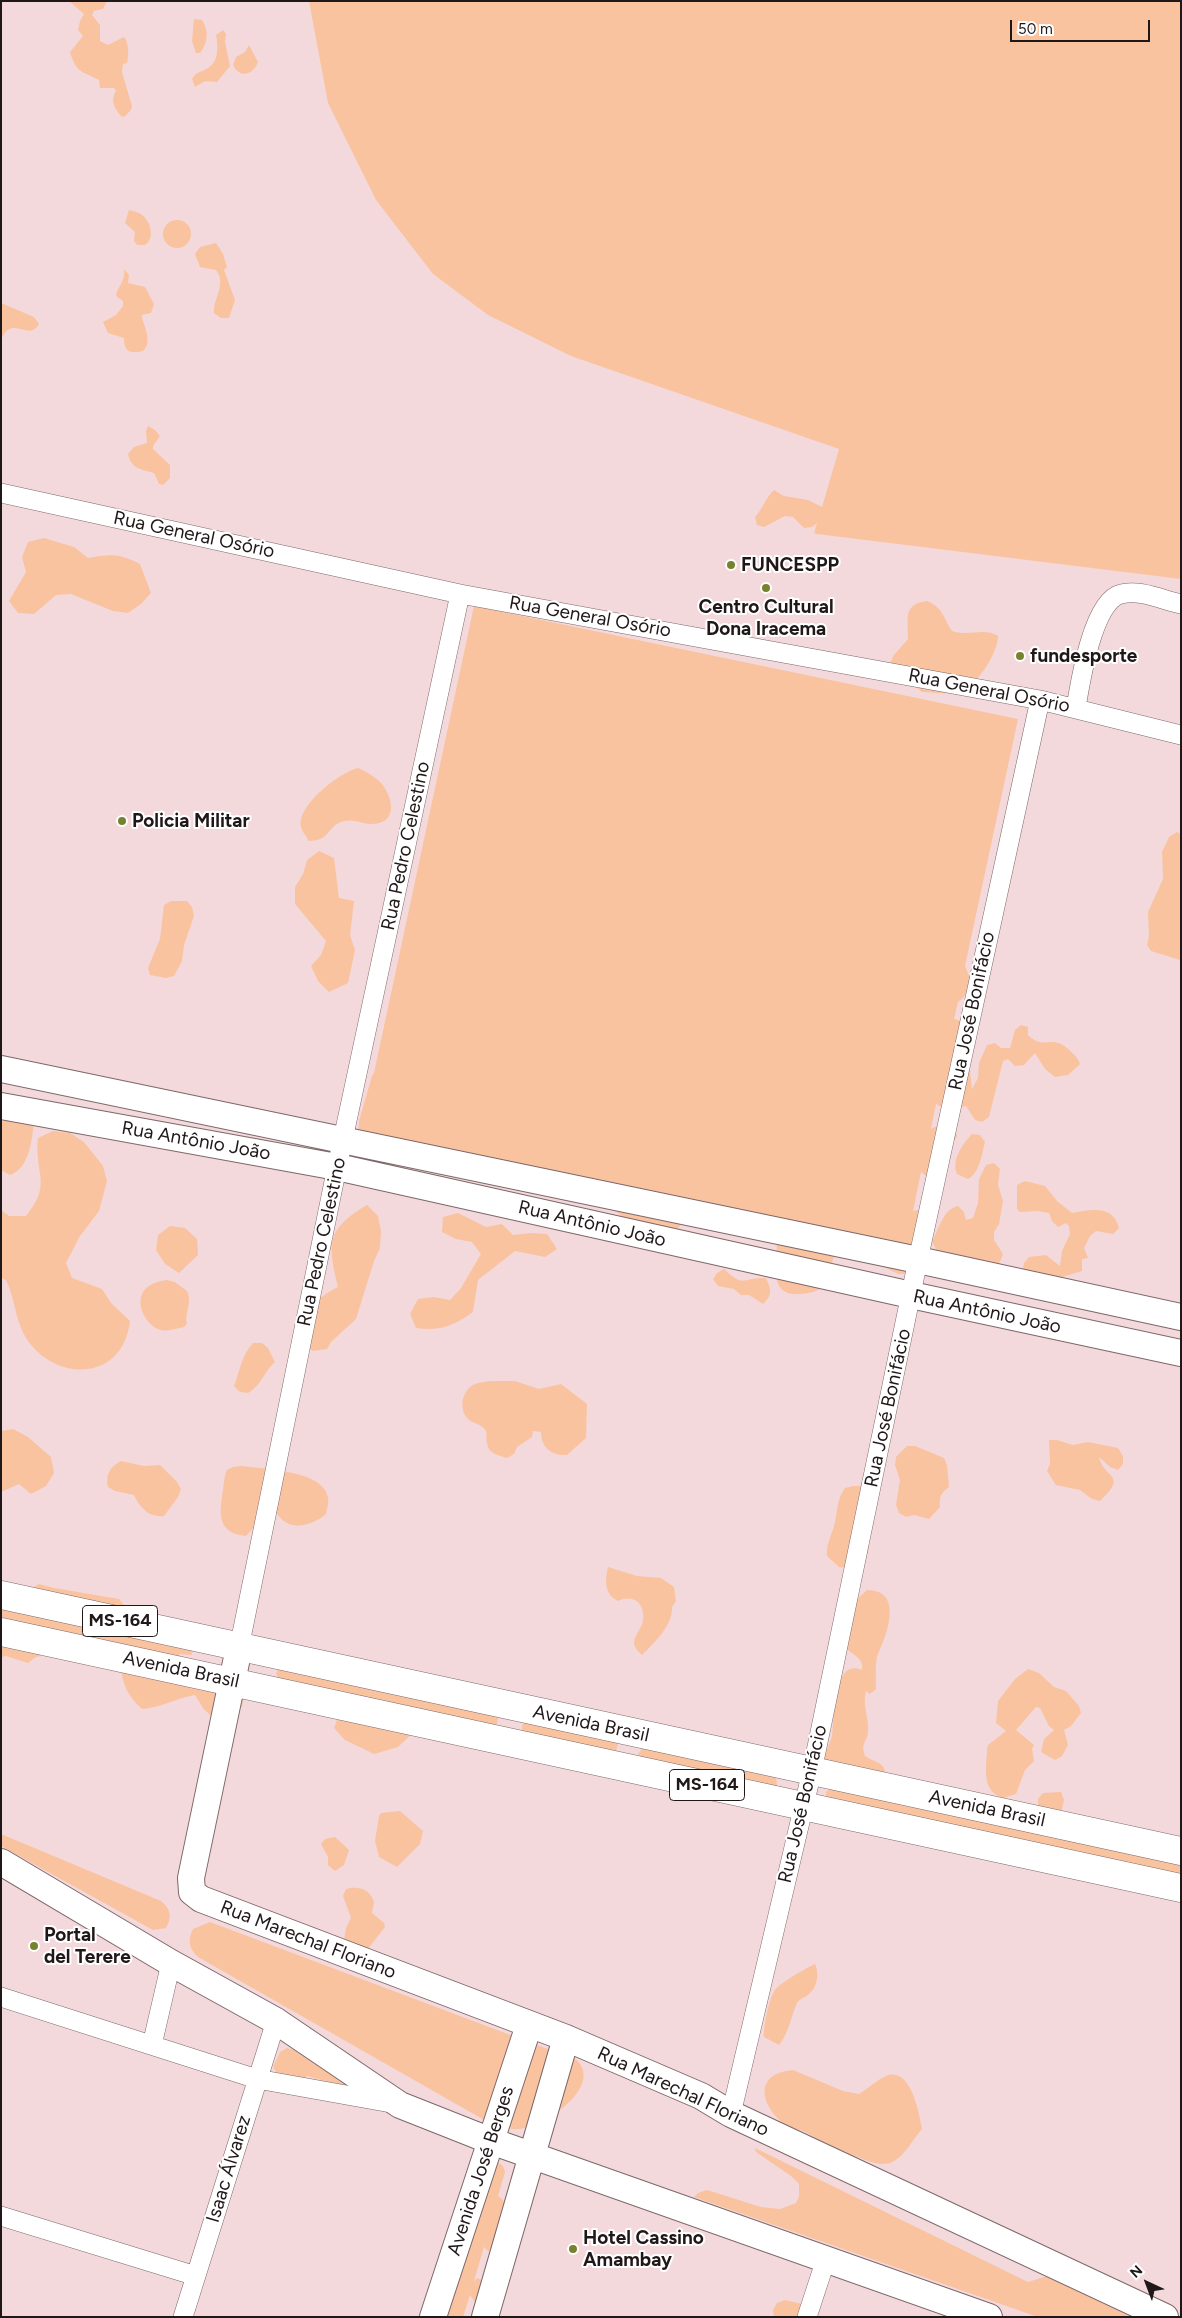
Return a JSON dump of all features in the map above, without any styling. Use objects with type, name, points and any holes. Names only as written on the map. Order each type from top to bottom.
[{"type":"main road","name":"Rua Antônio João","points":[[1,1069],[343,1139],[1181,1317]]},
{"type":"main road","points":[[38,1113],[44,1078]]},
{"type":"main road","name":"Rua Antônio João","points":[[1,1106],[337,1166],[911,1295],[1181,1353]]},
{"type":"main road","name":"Avenida Brasil","points":[[1,1595],[1181,1851]]},
{"type":"main road","name":"Avenida Brasil","points":[[1,1632],[1181,1888]]},
{"type":"main road","name":"Rua Pedro Celestino","points":[[192,1892],[191,1878],[239,1648]]},
{"type":"main road","points":[[1,1862],[171,1963],[276,2021],[400,2105],[491,2142],[989,2317]]},
{"type":"main road","name":"Rua Marechal Floriano","points":[[192,1892],[201,1899],[566,2038],[701,2096],[731,2114],[1165,2317]]},
{"type":"main road","name":"Avenida José Berges","points":[[432,2317],[529,2025]]},
{"type":"main road","points":[[485,2317],[566,2038]]},
{"type":"street","name":"Rua General Osório","points":[[1,492],[460,594],[1040,700],[1181,734]]},
{"type":"street","points":[[1076,708],[1096,623],[1104,607],[1111,599],[1119,594],[1129,593],[1146,595],[1181,604]]},
{"type":"street","name":"Rua Pedro Celestino","points":[[239,1648],[337,1166],[460,594]]},
{"type":"street","name":"Rua José Bonifácio","points":[[731,2114],[812,1772],[918,1260],[1040,700]]},
{"type":"street","points":[[152,2045],[171,1963]]},
{"type":"street","points":[[1,1997],[257,2079],[400,2105]]},
{"type":"street","name":"Isaac Álvarez","points":[[183,2317],[276,2021]]},
{"type":"street","points":[[1,2216],[196,2276]]},
{"type":"street","points":[[807,2317],[826,2259]]},
{"type":"shaded area","points":[[69,1],[107,1],[103,9],[94,11],[92,15],[100,25],[100,41],[108,45],[124,37],[126,40],[128,57],[127,63],[123,64],[122,72],[132,106],[131,110],[124,117],[121,116],[115,107],[113,98],[116,91],[114,88],[100,88],[99,80],[77,68],[72,59],[70,52],[83,36],[78,30],[84,14]]},
{"type":"shaded area","points":[[309,1],[1181,1],[1181,579],[817,534],[814,533],[817,523],[812,527],[804,528],[793,517],[785,516],[764,527],[757,525],[755,517],[774,490],[784,496],[808,500],[822,507],[839,449],[571,356],[488,315],[433,274],[376,200],[328,103]]},
{"type":"shaded area","points":[[194,19],[202,20],[207,32],[205,45],[200,53],[196,53],[192,41]]},
{"type":"shaded area","points":[[223,30],[226,34],[225,42],[230,66],[217,82],[205,81],[195,87],[192,79],[214,62],[217,49],[216,35]]},
{"type":"shaded area","points":[[249,45],[258,62],[253,70],[243,74],[233,65],[236,57],[245,52]]},
{"type":"shaded area","points":[[129,210],[141,214],[147,220],[151,234],[145,245],[137,245],[134,241],[135,232],[125,223]]},
{"type":"shaded area","points":[[177,220],[187,224],[191,234],[187,244],[177,248],[167,244],[163,234],[167,224]]},
{"type":"shaded area","points":[[216,243],[223,254],[227,267],[224,270],[235,300],[229,318],[221,318],[214,313],[220,286],[219,275],[216,270],[200,267],[195,254],[200,247]]},
{"type":"shaded area","points":[[124,269],[129,275],[128,283],[145,287],[154,304],[151,313],[142,315],[148,338],[143,351],[129,351],[125,346],[124,338],[108,333],[103,322],[116,315],[123,306],[123,301],[116,296],[124,277]]},
{"type":"shaded area","points":[[1,303],[34,317],[39,324],[30,331],[10,329],[5,332],[1,340]]},
{"type":"shaded area","points":[[148,426],[160,436],[153,449],[170,465],[170,478],[163,485],[159,484],[154,473],[134,466],[129,459],[128,454],[134,447],[147,443],[146,431]]},
{"type":"shaded area","points":[[44,538],[74,547],[88,558],[114,555],[140,564],[151,593],[141,604],[128,613],[113,611],[71,594],[56,595],[34,614],[18,613],[9,601],[26,572],[22,557],[28,542]]},
{"type":"shaded area","points":[[927,601],[940,610],[952,631],[958,633],[987,632],[998,636],[994,651],[985,669],[972,684],[958,692],[922,692],[890,664],[893,656],[908,639],[908,615],[910,610],[913,606]]},
{"type":"shaded area","points":[[474,606],[1018,719],[965,966],[972,983],[963,998],[958,1002],[954,1019],[973,1024],[978,1030],[969,1061],[972,1089],[978,1078],[979,1063],[987,1045],[995,1043],[1001,1048],[1010,1048],[1015,1030],[1021,1025],[1028,1027],[1028,1035],[1033,1039],[1042,1042],[1056,1042],[1063,1045],[1075,1056],[1080,1064],[1068,1075],[1055,1077],[1045,1069],[1035,1053],[1024,1065],[1015,1066],[1008,1059],[1003,1061],[989,1117],[982,1122],[975,1120],[966,1106],[947,1110],[936,1104],[931,1129],[941,1124],[955,1126],[957,1137],[951,1144],[934,1182],[921,1172],[913,1211],[918,1210],[925,1215],[915,1274],[898,1274],[883,1266],[835,1253],[825,1285],[811,1293],[789,1293],[782,1289],[776,1275],[777,1238],[683,1219],[680,1226],[668,1238],[628,1221],[606,1204],[358,1138],[359,1121],[374,1073]]},
{"type":"shaded area","points":[[358,768],[376,778],[386,789],[391,808],[387,819],[377,824],[344,821],[334,826],[325,836],[309,841],[301,827],[301,819],[305,809],[331,783]]},
{"type":"shaded area","points":[[1177,832],[1181,834],[1180,960],[1151,951],[1147,945],[1149,936],[1148,912],[1163,879],[1162,852],[1169,837]]},
{"type":"shaded area","points":[[319,851],[334,858],[339,898],[354,901],[350,935],[355,950],[348,983],[329,992],[318,981],[311,966],[321,955],[326,941],[295,904],[295,887],[303,874],[307,860]]},
{"type":"shaded area","points":[[171,901],[187,901],[192,907],[194,916],[184,945],[182,961],[174,976],[166,978],[150,975],[148,968],[160,939],[164,905]]},
{"type":"shaded area","points":[[17,1117],[34,1121],[31,1144],[26,1160],[17,1171],[10,1175],[1,1170],[1,1122]]},
{"type":"shaded area","points":[[53,1131],[70,1133],[84,1142],[103,1166],[107,1181],[99,1211],[80,1236],[66,1263],[72,1278],[102,1289],[111,1303],[130,1321],[125,1341],[115,1356],[102,1365],[86,1369],[70,1368],[54,1363],[39,1353],[22,1331],[9,1287],[6,1280],[1,1278],[1,1210],[9,1216],[26,1216],[34,1205],[41,1186],[37,1150],[38,1138]]},
{"type":"shaded area","points":[[972,1134],[980,1135],[985,1142],[978,1168],[968,1179],[957,1174],[956,1163],[962,1147]]},
{"type":"shaded area","points":[[994,1163],[1000,1169],[998,1185],[1003,1201],[999,1224],[994,1232],[994,1240],[1003,1254],[994,1277],[940,1256],[932,1242],[945,1215],[953,1208],[958,1206],[964,1212],[966,1220],[973,1218],[978,1203],[979,1179],[986,1165]]},
{"type":"shaded area","points":[[1025,1181],[1045,1186],[1057,1201],[1072,1213],[1100,1210],[1112,1215],[1119,1228],[1113,1234],[1096,1231],[1090,1236],[1084,1248],[1088,1258],[1082,1259],[1082,1271],[1062,1277],[1061,1286],[1020,1287],[1024,1263],[1029,1257],[1046,1255],[1060,1266],[1062,1251],[1070,1234],[1069,1226],[1066,1223],[1058,1227],[1052,1221],[1049,1213],[1037,1211],[1020,1212],[1017,1209],[1017,1185]]},
{"type":"shaded area","points":[[367,1205],[378,1216],[381,1231],[380,1248],[374,1261],[356,1319],[331,1342],[327,1349],[313,1351],[303,1345],[310,1310],[320,1298],[338,1287],[332,1259],[333,1239],[343,1222]]},
{"type":"shaded area","points":[[458,1213],[486,1227],[502,1224],[513,1235],[547,1234],[557,1249],[545,1257],[515,1251],[478,1280],[473,1312],[460,1321],[439,1328],[416,1328],[410,1314],[418,1299],[434,1297],[450,1300],[461,1288],[481,1254],[472,1242],[456,1239],[442,1232],[443,1217]]},
{"type":"shaded area","points":[[170,1226],[185,1228],[197,1239],[198,1255],[179,1273],[165,1264],[156,1250],[158,1235]]},
{"type":"shaded area","points":[[724,1269],[736,1279],[744,1281],[766,1278],[770,1295],[763,1304],[749,1295],[741,1295],[734,1289],[718,1286],[713,1279],[717,1273]]},
{"type":"shaded area","points":[[167,1280],[175,1282],[187,1291],[189,1295],[187,1324],[184,1327],[161,1330],[151,1325],[147,1320],[140,1303],[143,1292],[150,1285]]},
{"type":"shaded area","points":[[253,1343],[262,1343],[268,1348],[275,1362],[253,1390],[248,1393],[240,1392],[234,1386],[243,1358]]},
{"type":"shaded area","points":[[491,1381],[515,1381],[539,1389],[561,1384],[587,1404],[586,1438],[567,1455],[562,1455],[548,1450],[543,1442],[541,1432],[533,1431],[532,1437],[517,1447],[514,1454],[507,1458],[494,1454],[489,1450],[486,1431],[482,1426],[467,1418],[462,1404],[467,1390],[471,1386]]},
{"type":"shaded area","points":[[13,1429],[28,1437],[51,1457],[54,1473],[46,1486],[31,1494],[19,1484],[1,1492],[1,1431]]},
{"type":"shaded area","points":[[1049,1440],[1057,1440],[1073,1445],[1088,1442],[1118,1448],[1123,1456],[1123,1464],[1118,1470],[1110,1467],[1099,1457],[1114,1481],[1113,1486],[1100,1501],[1092,1499],[1080,1490],[1056,1485],[1047,1471],[1050,1464]]},
{"type":"shaded area","points":[[907,1446],[915,1446],[944,1458],[947,1465],[949,1487],[941,1496],[940,1507],[929,1519],[914,1515],[906,1517],[899,1513],[896,1505],[900,1480],[895,1465],[896,1457]]},
{"type":"shaded area","points":[[121,1461],[144,1466],[160,1465],[177,1482],[181,1489],[178,1497],[164,1516],[149,1514],[139,1504],[134,1495],[115,1491],[108,1487],[107,1478],[109,1471]]},
{"type":"shaded area","points":[[241,1466],[277,1470],[305,1476],[316,1482],[324,1489],[328,1498],[326,1514],[313,1522],[293,1525],[286,1523],[276,1512],[257,1524],[246,1536],[230,1531],[222,1521],[221,1514],[224,1480],[227,1470]]},
{"type":"shaded area","points":[[861,1486],[867,1491],[866,1538],[869,1545],[868,1553],[848,1568],[839,1567],[827,1556],[827,1548],[840,1497],[845,1488]]},
{"type":"shaded area","points":[[608,1567],[637,1576],[661,1578],[674,1587],[676,1601],[672,1607],[670,1620],[662,1633],[642,1655],[635,1648],[634,1642],[643,1622],[642,1608],[633,1599],[628,1598],[618,1601],[610,1595],[606,1582]]},
{"type":"shaded area","points":[[39,1584],[119,1599],[129,1611],[193,1651],[191,1655],[179,1654],[190,1673],[245,1691],[242,1707],[229,1715],[214,1719],[203,1708],[195,1695],[156,1707],[142,1709],[127,1690],[121,1668],[34,1633],[41,1656],[28,1663],[6,1656],[1,1657],[1,1618],[2,1621],[19,1622],[1,1617],[1,1607]]},
{"type":"shaded area","points":[[867,1590],[878,1592],[886,1597],[890,1615],[877,1657],[876,1689],[870,1694],[866,1691],[865,1702],[868,1734],[863,1748],[865,1756],[881,1765],[886,1775],[925,1807],[925,1810],[972,1820],[1038,1807],[1038,1799],[1043,1793],[1061,1792],[1064,1800],[1060,1817],[1094,1841],[1097,1847],[1162,1861],[1181,1857],[1181,1900],[1173,1901],[1162,1889],[913,1841],[904,1843],[826,1798],[826,1792],[830,1789],[849,1793],[821,1762],[832,1736],[840,1681],[845,1673],[852,1668],[862,1670],[860,1660],[846,1648],[855,1601]]},
{"type":"shaded area","points":[[278,1668],[495,1715],[498,1718],[497,1724],[416,1730],[398,1747],[374,1754],[345,1740],[334,1728],[347,1693],[278,1678],[276,1674]]},
{"type":"shaded area","points":[[1028,1669],[1039,1673],[1054,1687],[1066,1691],[1079,1706],[1081,1713],[1071,1726],[1064,1730],[1068,1745],[1062,1756],[1055,1760],[1041,1752],[1044,1739],[1054,1730],[1049,1726],[1040,1708],[1036,1707],[1016,1730],[1034,1745],[1032,1749],[1034,1761],[1025,1770],[1016,1794],[1003,1798],[996,1795],[988,1784],[986,1777],[987,1749],[988,1745],[1006,1731],[996,1723],[998,1701],[1015,1679]]},
{"type":"shaded area","points":[[526,1722],[618,1742],[616,1752],[522,1731],[522,1725]]},
{"type":"shaded area","points":[[643,1747],[776,1777],[777,1786],[640,1757],[638,1754]]},
{"type":"shaded area","points":[[400,1811],[423,1831],[420,1844],[397,1867],[379,1857],[375,1841],[381,1813]]},
{"type":"shaded area","points":[[1,1834],[161,1901],[170,1913],[166,1928],[153,1930],[1,1846]]},
{"type":"shaded area","points":[[335,1837],[349,1850],[344,1865],[335,1871],[328,1865],[328,1857],[321,1844],[325,1839]]},
{"type":"shaded area","points":[[358,1888],[368,1892],[374,1902],[372,1913],[384,1923],[385,1927],[367,1950],[344,1940],[346,1928],[351,1918],[343,1896],[346,1889]]},
{"type":"shaded area","points":[[210,1922],[577,2060],[583,2071],[583,2082],[568,2104],[556,2113],[531,2126],[511,2129],[486,2121],[198,1957],[190,1944],[191,1933],[193,1929]]},
{"type":"shaded area","points":[[815,1964],[817,1975],[815,1987],[797,2003],[782,2041],[779,2045],[764,2037],[767,2013],[775,1990],[787,1980]]},
{"type":"shaded area","points":[[287,2048],[295,2050],[418,2111],[357,2090],[307,2076],[303,2081],[277,2074],[273,2067],[280,2052]]},
{"type":"shaded area","points":[[793,2070],[843,2091],[859,2094],[886,2076],[895,2075],[902,2078],[908,2084],[916,2103],[922,2129],[904,2153],[890,2163],[877,2163],[835,2152],[807,2133],[787,2126],[770,2109],[766,2100],[766,2084],[771,2078],[780,2073]]},
{"type":"shaded area","points":[[755,2148],[1028,2282],[1047,2276],[1135,2317],[1038,2317],[694,2197],[698,2193],[707,2190],[761,2207],[780,2209],[796,2203],[799,2197],[799,2184],[791,2176],[756,2152]]},
{"type":"shaded area","points":[[496,2161],[503,2166],[505,2172],[498,2196],[503,2200],[505,2206],[505,2220],[496,2249],[488,2251],[484,2247],[474,2281],[477,2278],[492,2285],[477,2305],[470,2295],[463,2317],[440,2317]]},
{"type":"shaded area","points":[[785,2300],[802,2304],[813,2317],[774,2317],[773,2310],[777,2303]]},
{"type":"place","name":"FUNCESPP","points":[[731,565]]},
{"type":"place","name":"Centro Cultural Dona Iracema","points":[[766,588]]},
{"type":"place","name":"fundesporte","points":[[1020,656]]},
{"type":"place","name":"Policia Militar","points":[[122,821]]},
{"type":"place","name":"Portal del Terere","points":[[34,1946]]},
{"type":"place","name":"Hotel Cassino Amambay","points":[[573,2249]]}]
